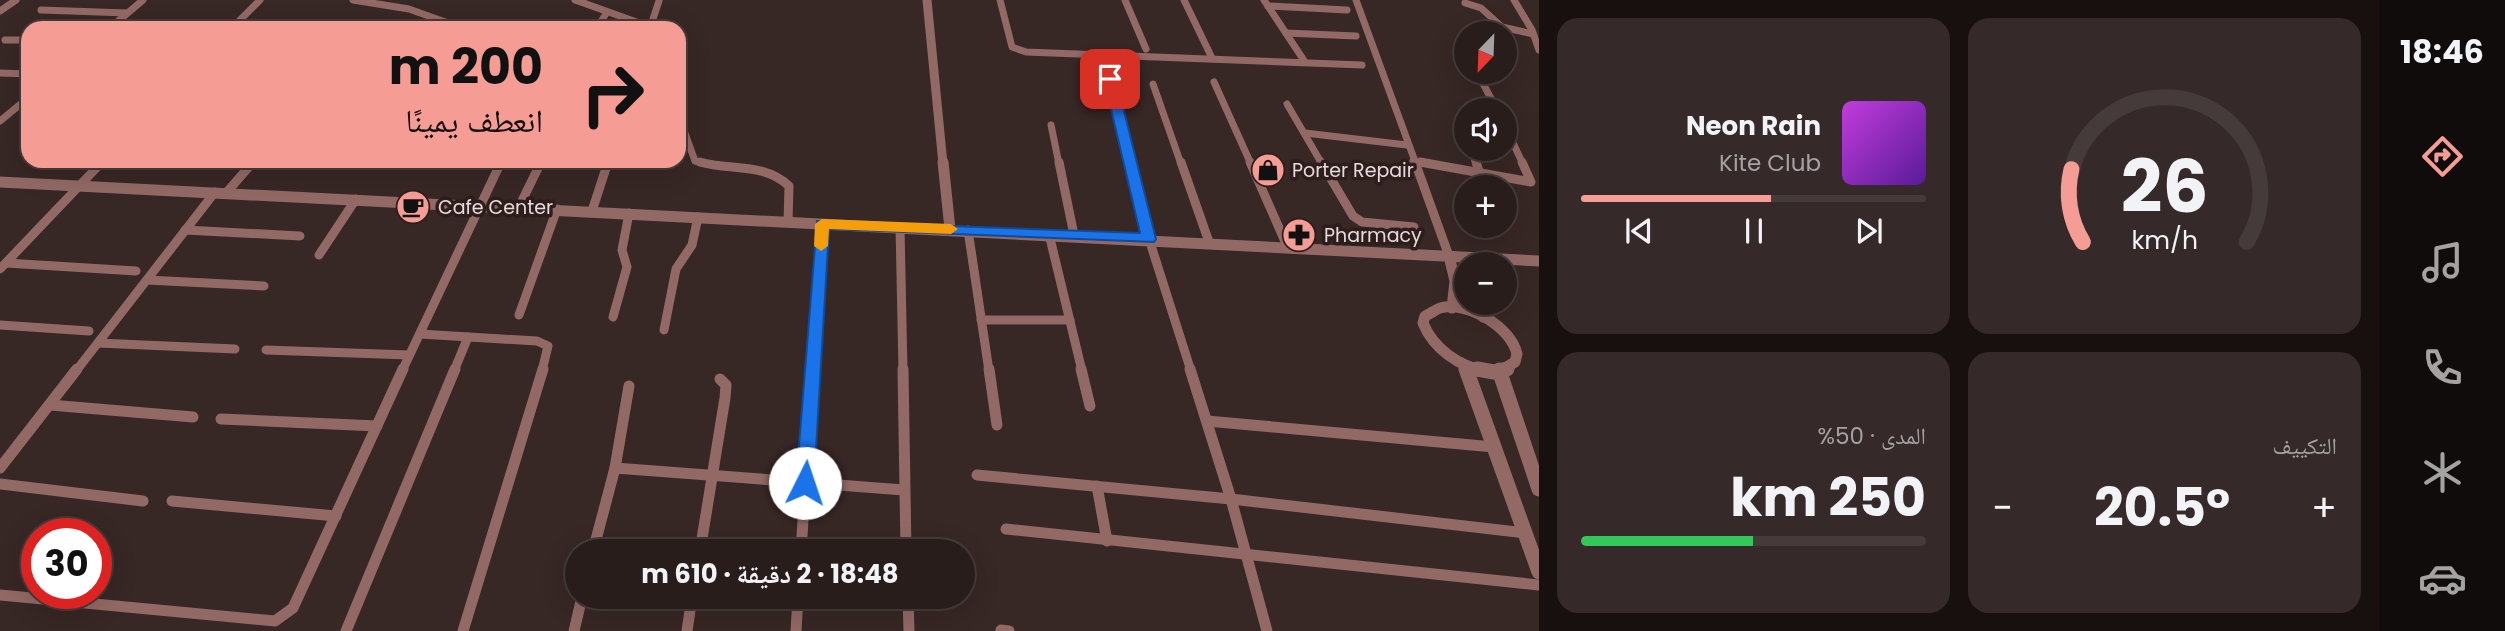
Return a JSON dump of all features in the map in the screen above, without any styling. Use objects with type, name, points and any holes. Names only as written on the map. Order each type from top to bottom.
[{"type":"street","points":[[0,11],[16,0]]},
{"type":"street","points":[[118,21],[143,0]]},
{"type":"street","points":[[239,21],[260,0]]},
{"type":"street","points":[[353,0],[380,2],[425,12],[446,21]]},
{"type":"street","points":[[575,0],[636,21]]},
{"type":"street","points":[[600,21],[605,0]]},
{"type":"street","points":[[927,0],[950,229]]},
{"type":"street","points":[[1000,0],[1012,47],[1019,50],[1075,55],[1362,65]]},
{"type":"street","points":[[1125,0],[1146,49]]},
{"type":"street","points":[[1184,0],[1212,58]]},
{"type":"street","points":[[1356,0],[1449,256],[1455,281],[1452,308]]},
{"type":"street","points":[[1514,0],[1539,50]]},
{"type":"street","points":[[652,21],[659,1]]},
{"type":"street","points":[[1266,3],[1305,62]]},
{"type":"street","points":[[1266,3],[1347,10]]},
{"type":"street","points":[[1465,4],[1481,8],[1502,27],[1533,34]]},
{"type":"street","points":[[41,10],[127,13]]},
{"type":"street","points":[[1286,33],[1356,36]]},
{"type":"street","points":[[5,40],[21,40]]},
{"type":"street","points":[[0,73],[21,74]]},
{"type":"street","points":[[1110,79],[1149,239],[1208,421],[1267,631]]},
{"type":"street","points":[[1214,82],[1287,246]]},
{"type":"street","points":[[1153,84],[1209,242]]},
{"type":"street","points":[[1287,103],[1353,216],[1362,222],[1415,227]]},
{"type":"street","points":[[0,121],[21,104]]},
{"type":"street","points":[[1051,125],[1074,235]]},
{"type":"street","points":[[1305,133],[1407,145]]},
{"type":"street","points":[[686,136],[695,162],[707,166],[773,173],[787,182],[788,222]]},
{"type":"street","points":[[1413,161],[1531,182],[1517,152]]},
{"type":"street","points":[[1476,161],[1480,173]]},
{"type":"street","points":[[3,266],[96,168]]},
{"type":"street","points":[[0,468],[186,229],[247,168]]},
{"type":"street","points":[[0,595],[281,620],[293,608],[409,355],[499,168]]},
{"type":"street","points":[[519,207],[538,168]]},
{"type":"street","points":[[592,211],[606,168]]},
{"type":"street","points":[[0,182],[1074,235],[1454,257]]},
{"type":"street","points":[[319,256],[356,199]]},
{"type":"street","points":[[519,315],[557,209]]},
{"type":"street","points":[[613,317],[627,267],[622,250],[629,213]]},
{"type":"street","points":[[664,330],[676,269],[692,246],[698,217]]},
{"type":"street","points":[[802,539],[822,224]]},
{"type":"street","points":[[900,228],[906,539]]},
{"type":"street","points":[[186,229],[300,236]]},
{"type":"street","points":[[968,230],[996,425]]},
{"type":"street","points":[[1049,234],[1090,406]]},
{"type":"street","points":[[1517,261],[1539,261]]},
{"type":"street","points":[[3,266],[136,271]]},
{"type":"street","points":[[147,280],[264,286]]},
{"type":"street","points":[[1452,308],[1483,317],[1507,334],[1517,353],[1515,361],[1509,367],[1499,370],[1465,365],[1439,350],[1424,331],[1425,316],[1431,311],[1452,308]]},
{"type":"street","points":[[981,320],[1070,320]]},
{"type":"street","points":[[0,325],[89,331]]},
{"type":"street","points":[[420,334],[544,343],[548,352],[463,631]]},
{"type":"street","points":[[346,631],[468,337]]},
{"type":"street","points":[[98,343],[235,349]]},
{"type":"street","points":[[266,350],[409,355]]},
{"type":"street","points":[[1465,365],[1539,572]]},
{"type":"street","points":[[1499,370],[1539,489]]},
{"type":"street","points":[[702,539],[725,398],[726,386],[720,379]]},
{"type":"street","points":[[596,539],[615,468],[629,386]]},
{"type":"street","points":[[50,405],[193,417]]},
{"type":"street","points":[[221,419],[377,426]]},
{"type":"street","points":[[1208,421],[1494,447]]},
{"type":"street","points":[[615,468],[905,491]]},
{"type":"street","points":[[976,475],[1231,499],[1527,533]]},
{"type":"street","points":[[0,484],[144,501]]},
{"type":"street","points":[[1097,486],[1107,541]]},
{"type":"street","points":[[172,502],[336,516]]},
{"type":"street","points":[[1006,529],[1539,585]]},
{"type":"street","points":[[574,631],[579,609]]},
{"type":"street","points":[[687,631],[690,609]]},
{"type":"street","points":[[796,631],[797,609]]},
{"type":"street","points":[[908,609],[909,631]]},
{"type":"street","points":[[1001,630],[1009,631]]},
{"type":"slow traffic","points":[[821,246],[822,224],[951,229]]},
{"type":"place","name":"Porter Repair","points":[[1268,170]]},
{"type":"place","name":"Cafe Center","points":[[413,207]]},
{"type":"place","name":"Pharmacy","points":[[1299,235]]},
{"type":"route","points":[[805,483],[822,224],[1149,239],[1110,79]]}]
